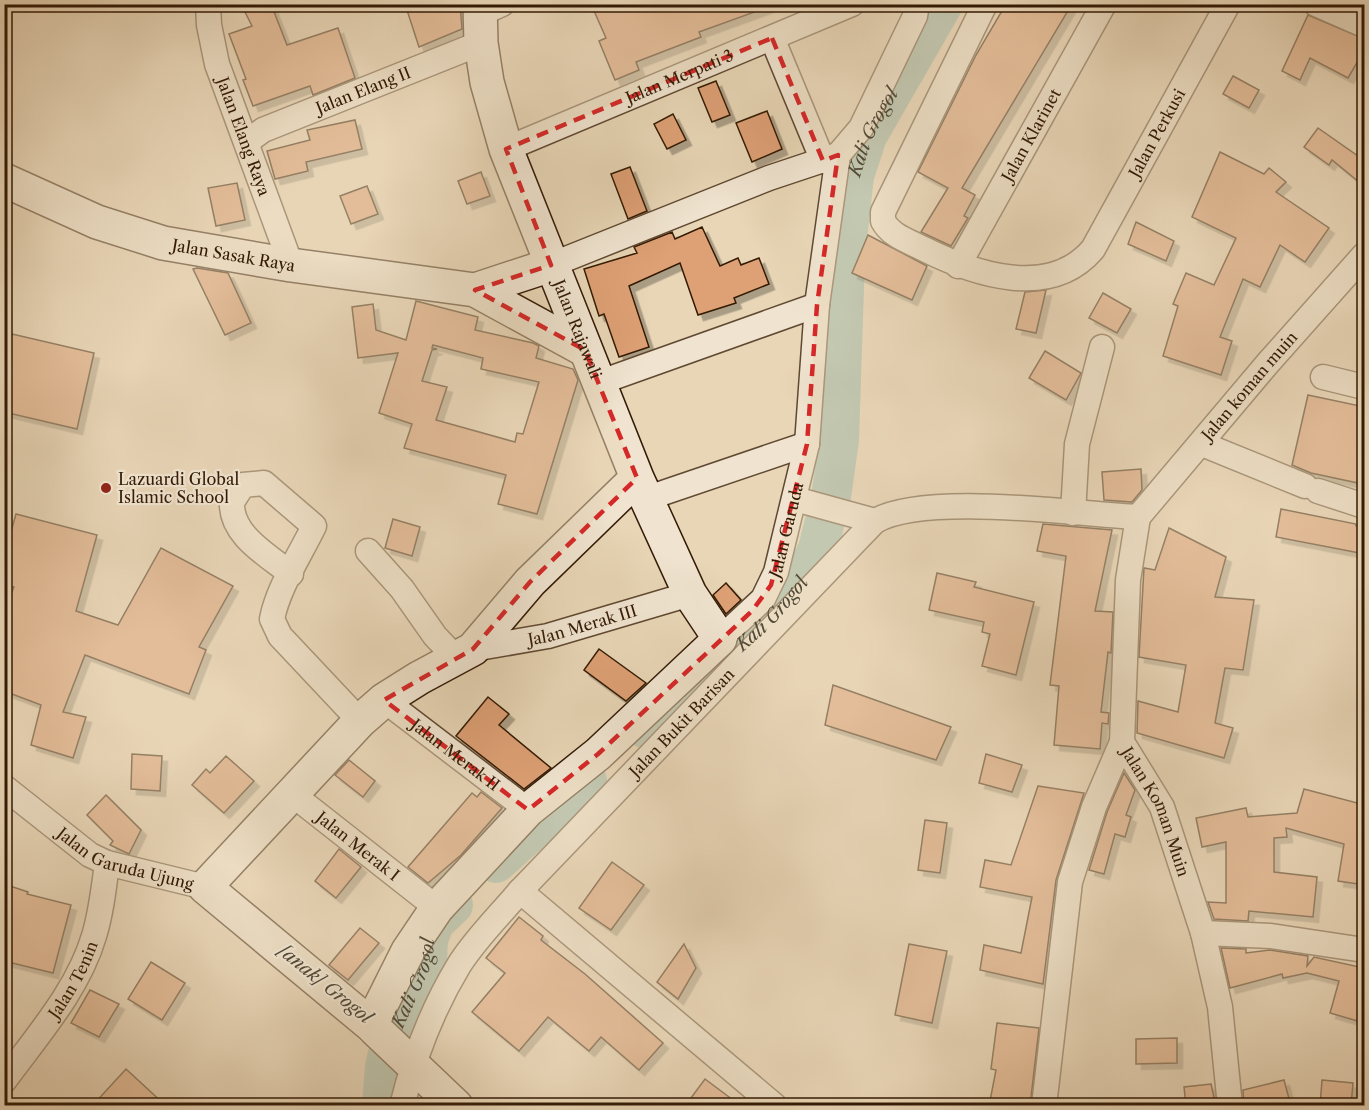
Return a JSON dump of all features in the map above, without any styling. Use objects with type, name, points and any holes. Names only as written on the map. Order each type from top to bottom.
[{"type":"street","name":"Jalan Elang Raya","points":[[208,4],[209,25],[217,64],[291,266]]},
{"type":"street","name":"Jalan Merpati 3","points":[[506,148],[852,4]]},
{"type":"street","points":[[550,265],[770,178],[830,158],[861,128],[915,16],[917,4]]},
{"type":"street","points":[[958,266],[889,230],[883,216],[985,4]]},
{"type":"street","name":"Jalan Klarinet","points":[[958,266],[1104,4]]},
{"type":"street","name":"Jalan Perkusi","points":[[958,266],[995,275],[1046,277],[1062,273],[1085,259],[1093,249],[1228,4]]},
{"type":"street","points":[[1316,4],[1365,25]]},
{"type":"street","name":"Jalan Elang II","points":[[247,142],[263,130],[486,16]]},
{"type":"street","name":"Jalan Rajawali","points":[[486,16],[487,82],[506,148],[550,265],[642,488],[690,594],[720,639]]},
{"type":"street","points":[[772,38],[830,158]]},
{"type":"street","name":"Jalan Garuda","points":[[373,1027],[431,903],[528,810],[598,754],[752,611],[771,585],[806,502],[807,444],[816,305],[830,158]]},
{"type":"street","name":"Jalan Sasak Raya","points":[[4,180],[98,222],[163,243],[291,266],[475,290],[585,350]]},
{"type":"street","name":"Jalan koman muin","points":[[1138,518],[1268,363],[1365,255]]},
{"type":"street","name":"Jalan Sasak Raya","points":[[475,290],[550,265]]},
{"type":"street","points":[[598,383],[816,305]]},
{"type":"street","points":[[1072,513],[1077,444],[1102,347]]},
{"type":"street","points":[[1323,378],[1365,387]]},
{"type":"street","points":[[205,887],[360,722],[384,700],[464,653],[530,582],[642,488],[807,444]]},
{"type":"street","points":[[1202,444],[1311,489],[1365,507]]},
{"type":"street","points":[[806,502],[875,521]]},
{"type":"street","name":"Jalan Bukit Barisan","points":[[402,1106],[407,1058],[459,966],[520,891],[875,521],[888,514],[911,508],[998,507],[1138,518]]},
{"type":"street","name":"Jalan Koman Muin","points":[[1138,518],[1128,580],[1122,742],[1162,807],[1203,933],[1220,1007],[1230,1106]]},
{"type":"street","points":[[368,551],[402,589],[435,636],[464,653]]},
{"type":"street","points":[[291,574],[274,611],[274,627],[360,722]]},
{"type":"street","name":"Jalan Merak III","points":[[464,653],[548,636],[690,594]]},
{"type":"street","name":"Jalan Merak II","points":[[384,700],[528,810]]},
{"type":"street","points":[[1044,1106],[1070,882],[1090,818],[1122,742]]},
{"type":"street","name":"Jalan Garuda Ujung","points":[[7,792],[70,842],[107,863],[205,887],[407,1058]]},
{"type":"street","name":"Jalan Merak I","points":[[292,794],[431,903]]},
{"type":"street","name":"Jalan Tenin","points":[[4,1081],[65,997],[87,956],[99,916],[107,863]]},
{"type":"street","points":[[520,891],[775,1106]]},
{"type":"street","points":[[1203,933],[1271,936],[1365,950]]},
{"type":"street","points":[[407,1058],[456,1106]]},
{"type":"highlighted area","points":[[772,38],[823,161],[838,155],[817,305],[807,444],[771,585],[752,611],[598,754],[528,810],[384,700],[473,649],[530,582],[637,478],[585,350],[475,290],[551,265],[506,149]]},
{"type":"building","points":[[241,4],[271,4],[287,45],[338,28],[355,78],[313,95],[310,86],[253,106],[243,80],[246,79],[229,34],[252,26]]},
{"type":"building","points":[[405,4],[460,4],[462,29],[419,47]]},
{"type":"building","points":[[591,4],[768,4],[768,7],[699,32],[701,37],[636,62],[639,70],[615,80],[599,41],[606,38]]},
{"type":"building","points":[[1006,4],[1072,4],[962,188],[975,195],[964,216],[968,218],[951,246],[921,232],[948,188],[918,172],[976,55]]},
{"type":"building","points":[[1308,15],[1365,39],[1365,49],[1348,78],[1310,58],[1300,80],[1282,71]]},
{"type":"building","points":[[1233,76],[1259,90],[1249,108],[1223,94]]},
{"type":"building","points":[[716,81],[730,115],[712,122],[698,88]]},
{"type":"building","points":[[767,111],[782,149],[752,162],[736,123]]},
{"type":"building","points":[[673,114],[686,140],[667,149],[654,124]]},
{"type":"building","points":[[355,120],[362,149],[306,162],[308,171],[275,179],[267,151],[310,140],[307,130]]},
{"type":"building","points":[[1318,128],[1365,161],[1365,187],[1332,160],[1329,165],[1304,147]]},
{"type":"building","points":[[1220,152],[1264,174],[1269,168],[1286,182],[1276,192],[1329,228],[1305,262],[1280,245],[1260,287],[1243,279],[1220,337],[1232,341],[1221,375],[1163,356],[1178,306],[1173,304],[1186,273],[1214,285],[1236,238],[1192,217]]},
{"type":"building","points":[[630,167],[647,211],[628,219],[611,174]]},
{"type":"building","points":[[481,172],[490,196],[467,204],[458,181]]},
{"type":"building","points":[[237,183],[245,220],[216,226],[208,188]]},
{"type":"building","points":[[367,186],[378,214],[351,224],[340,196]]},
{"type":"building","points":[[1136,222],[1174,241],[1166,261],[1128,244]]},
{"type":"building","points":[[702,227],[720,266],[738,258],[741,265],[759,258],[769,284],[734,298],[736,303],[698,315],[680,263],[629,286],[649,347],[619,357],[604,314],[599,316],[584,269],[637,253],[634,247],[672,232],[675,239]]},
{"type":"building","points":[[868,235],[927,266],[912,300],[852,273]]},
{"type":"building","points":[[193,269],[228,273],[251,323],[225,335]]},
{"type":"building","points":[[1046,290],[1036,333],[1016,329],[1025,292]]},
{"type":"building","points":[[1103,293],[1131,309],[1117,333],[1089,318]]},
{"type":"building","points":[[416,301],[478,317],[475,330],[533,343],[539,346],[536,358],[573,369],[578,380],[537,514],[498,504],[506,475],[404,448],[412,424],[379,413],[398,353],[358,358],[352,307],[373,304],[376,330],[406,340]],"holes":[[[433,345],[483,358],[481,369],[539,382],[523,434],[517,433],[515,442],[436,420],[447,387],[422,381],[432,350],[437,349],[432,348]]]},
{"type":"building","points":[[12,334],[94,353],[77,429],[4,412],[4,367]]},
{"type":"building","points":[[1045,351],[1081,373],[1066,400],[1029,378]]},
{"type":"building","points":[[1308,395],[1365,407],[1365,454],[1358,483],[1311,473],[1292,465]]},
{"type":"building","points":[[1141,469],[1142,490],[1132,502],[1104,500],[1102,472]]},
{"type":"building","points":[[1281,509],[1356,524],[1365,529],[1365,554],[1276,537]]},
{"type":"building","points":[[16,514],[97,535],[76,611],[118,625],[161,548],[233,586],[199,647],[206,650],[189,694],[85,655],[63,712],[86,717],[73,758],[31,745],[41,705],[4,691],[4,611],[14,587],[4,584],[4,557]]},
{"type":"building","points":[[393,519],[420,527],[412,556],[385,548]]},
{"type":"building","points":[[1043,524],[1112,530],[1095,611],[1113,612],[1111,653],[1108,652],[1101,712],[1109,713],[1108,724],[1102,723],[1100,749],[1054,745],[1059,686],[1050,685],[1066,556],[1037,551]]},
{"type":"building","points":[[1169,528],[1226,557],[1215,597],[1254,600],[1243,670],[1225,668],[1215,723],[1233,728],[1224,758],[1137,733],[1138,701],[1178,712],[1186,665],[1139,657],[1144,568],[1155,570]]},
{"type":"building","points":[[937,573],[976,582],[974,587],[1034,602],[1016,675],[982,666],[990,634],[982,632],[984,622],[929,610]]},
{"type":"building","points":[[726,583],[741,600],[726,614],[713,595]]},
{"type":"building","points":[[599,649],[646,683],[626,701],[584,670]]},
{"type":"building","points":[[833,685],[951,727],[936,760],[825,725]]},
{"type":"building","points":[[488,697],[509,714],[499,725],[551,768],[524,789],[456,736]]},
{"type":"building","points":[[132,754],[162,756],[160,791],[131,789]]},
{"type":"building","points":[[986,754],[1022,765],[1012,792],[979,783]]},
{"type":"building","points":[[226,756],[254,781],[224,813],[192,785],[206,769],[210,773]]},
{"type":"building","points":[[349,760],[375,781],[363,797],[335,775]]},
{"type":"building","points":[[1124,773],[1135,790],[1126,815],[1131,817],[1125,837],[1115,834],[1104,874],[1089,870],[1107,812]]},
{"type":"building","points":[[1038,786],[1084,793],[1056,880],[1043,984],[980,970],[984,945],[1021,953],[1032,897],[980,887],[985,860],[1011,865]]},
{"type":"building","points":[[1304,789],[1365,805],[1365,885],[1338,881],[1344,844],[1286,828],[1287,837],[1274,838],[1274,872],[1317,877],[1313,917],[1249,911],[1248,921],[1214,919],[1208,902],[1226,903],[1226,842],[1202,847],[1196,818],[1246,808],[1248,817],[1297,813]]},
{"type":"building","points":[[481,792],[502,808],[461,855],[428,883],[408,867],[472,793],[477,797]]},
{"type":"building","points":[[106,795],[141,830],[129,854],[110,845],[113,841],[87,815]]},
{"type":"building","points":[[925,820],[947,823],[940,873],[918,870]]},
{"type":"building","points":[[339,849],[361,867],[336,898],[315,881]]},
{"type":"building","points":[[612,862],[644,885],[611,930],[579,908]]},
{"type":"building","points":[[4,884],[28,892],[27,894],[71,905],[53,973],[4,961]]},
{"type":"building","points":[[519,917],[543,936],[541,940],[585,974],[663,1043],[639,1070],[601,1037],[589,1051],[548,1017],[519,1051],[472,1012],[505,973],[486,958]]},
{"type":"building","points":[[360,928],[379,943],[348,980],[329,965]]},
{"type":"building","points":[[684,944],[696,968],[678,999],[657,982]]},
{"type":"building","points":[[909,944],[947,951],[932,1023],[895,1015]]},
{"type":"building","points":[[1221,948],[1246,949],[1246,953],[1270,950],[1308,956],[1307,966],[1314,957],[1364,968],[1359,991],[1365,993],[1361,1022],[1330,1013],[1339,981],[1307,973],[1283,978],[1282,974],[1230,988]]},
{"type":"building","points":[[151,962],[185,983],[162,1020],[128,999]]},
{"type":"building","points":[[90,990],[119,1004],[99,1037],[71,1023]]},
{"type":"building","points":[[997,1023],[1039,1028],[1030,1106],[989,1106],[996,1070],[991,1069]]},
{"type":"building","points":[[1177,1038],[1177,1063],[1136,1064],[1136,1039]]},
{"type":"building","points":[[126,1069],[166,1106],[92,1106]]},
{"type":"building","points":[[705,1079],[741,1106],[685,1106]]},
{"type":"building","points":[[1284,1080],[1291,1106],[1244,1106],[1243,1090]]},
{"type":"building","points":[[1322,1080],[1353,1083],[1351,1106],[1320,1106]]},
{"type":"building","points":[[1211,1084],[1216,1106],[1186,1106],[1184,1087]]},
{"type":"waterway","name":"Kali Grogol","points":[[646,729],[769,621],[802,582],[818,549],[831,497],[839,440],[845,258],[854,176],[867,136],[943,4]]},
{"type":"waterway","name":"Kali Grogol","points":[[496,863],[587,781]]},
{"type":"waterway","name":"Kali Grogol","points":[[382,1106],[385,1066],[392,1038],[427,960],[428,940],[434,923],[453,905]]},
{"type":"place","name":"Lazuardi Global Islamic School","points":[[106,488]]},
{"type":"water label","name":"[anak] Grogol","points":[[325,984]]}]
